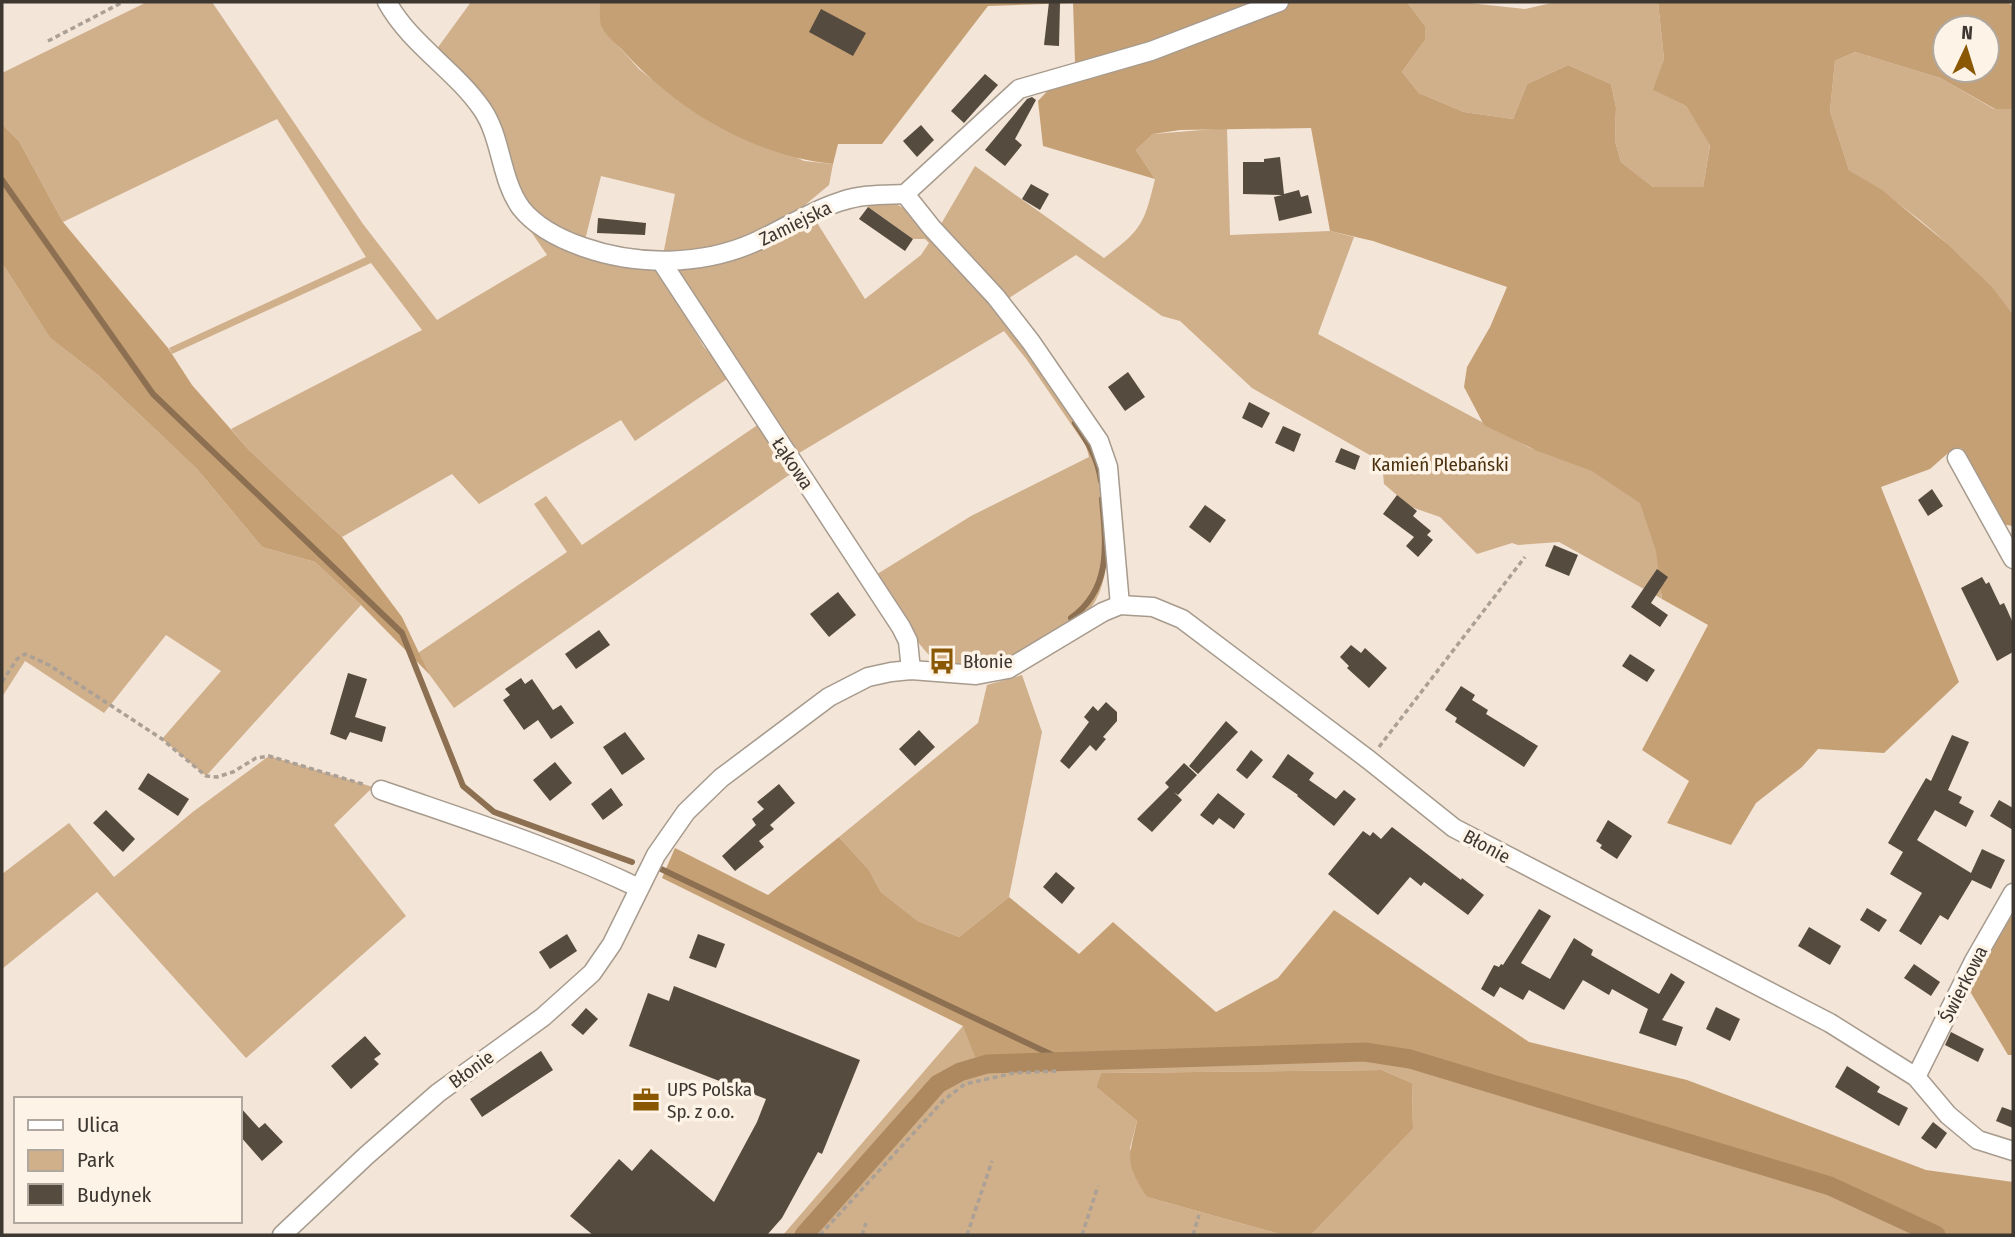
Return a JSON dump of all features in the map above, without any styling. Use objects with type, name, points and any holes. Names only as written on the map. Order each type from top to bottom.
[{"type":"street","name":"Zamiejska","points":[[387,2],[402,24],[484,112],[511,189],[530,218],[556,236],[595,251],[618,257],[661,261],[704,256],[751,244],[824,207],[844,200],[879,194],[905,194]]},
{"type":"street","points":[[1120,605],[1108,467],[1099,441],[1031,342],[996,297],[932,228],[905,194],[1019,89],[1151,51],[1279,2]]},
{"type":"street","name":"Łąkowa","points":[[661,261],[901,627],[908,641],[911,670]]},
{"type":"street","points":[[1957,458],[2013,559]]},
{"type":"street","name":"Błonie","points":[[282,1235],[438,1093],[543,1017],[592,973],[612,944],[639,888],[673,828],[721,778],[830,697],[867,677],[911,670],[975,675],[1008,668],[1103,612],[1120,605],[1153,607],[1182,620],[1369,760],[1437,816],[1471,838],[1830,1023],[1916,1077],[1948,1115],[1978,1140],[2013,1151]]},
{"type":"street","points":[[381,790],[531,843],[639,888]]},
{"type":"street","name":"Świerkowa","points":[[1916,1077],[1974,961],[2013,893]]},
{"type":"path","points":[[48,41],[123,2]]},
{"type":"path","points":[[1369,760],[1525,557]]},
{"type":"path","points":[[2,682],[17,659],[25,654],[50,665],[162,738],[206,776],[233,772],[256,758],[269,756],[381,790]]},
{"type":"path","points":[[820,1235],[944,1100],[965,1084],[1013,1073],[1056,1071]]},
{"type":"path","points":[[967,1235],[992,1161]]},
{"type":"path","points":[[1082,1235],[1098,1186]]},
{"type":"path","points":[[1193,1235],[1199,1215]]},
{"type":"path","points":[[862,1235],[866,1223]]},
{"type":"green space","points":[[147,2],[212,2],[363,224],[437,320],[547,255],[521,217],[486,133],[468,99],[428,61],[471,2],[600,2],[602,28],[639,69],[671,95],[804,161],[833,164],[829,185],[805,205],[808,209],[743,243],[687,255],[663,255],[675,194],[601,176],[585,240],[657,268],[704,347],[730,377],[635,441],[621,420],[479,504],[452,474],[342,537],[249,450],[231,429],[422,330],[371,263],[172,354],[169,348],[366,257],[277,119],[63,222],[19,141],[2,124],[2,73]]},
{"type":"green space","points":[[1407,2],[1460,2],[1525,9],[1556,2],[1658,2],[1664,59],[1654,90],[1686,106],[1710,144],[1703,187],[1653,187],[1621,162],[1615,141],[1616,107],[1611,84],[1568,65],[1527,84],[1513,119],[1464,112],[1419,93],[1402,72],[1425,40],[1425,26]]},
{"type":"green space","points":[[1855,52],[1931,75],[1931,84],[1950,84],[1994,109],[2013,109],[2013,314],[1958,253],[1916,217],[1849,170],[1830,111],[1835,61]]},
{"type":"green space","name":"Kamień Plebański","points":[[1227,128],[1230,235],[1330,231],[1354,237],[1318,334],[1530,448],[1597,467],[1731,572],[1661,594],[1662,599],[1559,542],[1518,545],[1512,543],[1477,554],[1440,517],[1411,507],[1384,484],[1382,462],[1252,388],[1180,321],[1162,316],[1076,255],[1009,298],[941,224],[975,166],[1104,258],[1133,233],[1148,207],[1155,179],[1136,150],[1153,134]]},
{"type":"green space","points":[[866,201],[892,202],[909,211],[980,285],[1094,447],[1099,464],[1108,532],[1104,578],[1097,597],[1087,612],[1073,623],[992,664],[977,667],[948,666],[934,660],[916,639],[874,576],[971,516],[1089,457],[1086,446],[1004,331],[794,456],[670,266],[814,218],[865,299],[921,255],[929,243],[925,239],[913,239],[868,207]]},
{"type":"green space","points":[[2,263],[50,338],[98,375],[197,469],[262,547],[315,562],[361,605],[206,776],[162,739],[221,671],[166,635],[104,713],[25,661],[2,697]]},
{"type":"green space","points":[[759,424],[792,473],[454,708],[415,655],[567,552],[534,504],[546,496],[582,545]]},
{"type":"green space","points":[[1022,675],[1042,732],[1009,897],[959,937],[918,921],[881,892],[869,870],[839,837],[978,723],[987,685]]},
{"type":"green space","points":[[269,756],[373,787],[334,825],[406,916],[246,1058],[97,892],[2,969],[2,874],[69,823],[114,877],[194,811]]},
{"type":"green space","points":[[963,1026],[1364,1046],[1410,1055],[1827,1179],[1943,1235],[1311,1235],[1413,1129],[1412,1083],[1382,1070],[1101,1073],[1096,1087],[1137,1121],[1130,1148],[1147,1197],[1283,1235],[783,1235]]},
{"type":"shaded area","points":[[600,2],[1407,2],[1425,26],[1425,40],[1402,72],[1419,93],[1464,112],[1513,119],[1527,84],[1568,65],[1611,84],[1616,107],[1615,141],[1621,162],[1653,187],[1703,187],[1710,145],[1686,106],[1653,90],[1664,59],[1658,2],[2008,2],[2013,7],[2013,109],[1995,109],[1951,84],[2001,84],[2001,14],[1931,14],[1931,75],[1855,52],[1835,61],[1830,111],[1849,170],[1882,190],[1950,246],[1991,286],[2013,314],[2013,526],[2001,524],[1961,448],[1947,454],[1930,469],[1881,487],[1959,682],[1884,753],[1818,749],[1802,767],[1756,803],[1731,845],[1667,823],[1689,781],[1642,750],[1708,625],[1662,599],[1656,551],[1640,503],[1592,471],[1535,450],[1484,425],[1464,387],[1467,367],[1490,327],[1507,287],[1373,241],[1330,231],[1311,128],[1180,130],[1153,134],[1136,150],[1155,179],[1043,146],[1038,101],[1075,62],[1073,3],[988,6],[882,144],[838,144],[833,164],[774,151],[719,127],[668,93],[645,73],[610,38],[600,22]]},
{"type":"shaded area","points":[[2,124],[19,141],[63,222],[168,348],[192,385],[249,450],[342,537],[402,617],[429,674],[315,562],[262,547],[197,469],[98,375],[50,338],[2,263]]},
{"type":"shaded area","points":[[839,837],[869,870],[881,892],[918,921],[959,937],[1009,897],[1079,954],[1113,922],[1216,1012],[1278,978],[1334,910],[1529,1042],[1687,1080],[1926,1170],[2013,1182],[2013,1235],[1943,1235],[1827,1179],[1410,1055],[1364,1046],[976,1059],[963,1026],[662,878],[675,848],[768,895]]},
{"type":"shaded area","points":[[2013,907],[2013,1055],[2008,1055],[1968,988]]},
{"type":"shaded area","points":[[1382,1070],[1412,1083],[1413,1129],[1311,1235],[1283,1235],[1147,1197],[1130,1161],[1137,1121],[1096,1087],[1101,1073]]},
{"type":"building","points":[[1049,2],[1060,3],[1059,46],[1044,45]]},
{"type":"building","points":[[821,9],[866,33],[853,56],[809,32]]},
{"type":"building","points":[[985,74],[998,85],[964,123],[951,111]]},
{"type":"building","points":[[1032,97],[1036,100],[1015,139],[1022,145],[1005,166],[985,150],[1027,99]]},
{"type":"building","points":[[921,125],[934,140],[917,157],[903,141]]},
{"type":"building","points":[[1280,157],[1284,194],[1299,190],[1301,197],[1308,195],[1312,213],[1279,221],[1274,197],[1282,195],[1243,194],[1243,162],[1264,162],[1264,159]]},
{"type":"building","points":[[1031,184],[1049,194],[1040,210],[1022,199]]},
{"type":"building","points":[[868,207],[913,239],[905,251],[859,219]]},
{"type":"building","points":[[598,218],[646,223],[645,235],[597,233]]},
{"type":"building","points":[[1128,372],[1145,397],[1125,411],[1108,387]]},
{"type":"building","points":[[1249,402],[1270,413],[1262,428],[1242,418]]},
{"type":"building","points":[[1283,426],[1301,434],[1294,452],[1275,443]]},
{"type":"building","points":[[1341,448],[1360,456],[1355,470],[1335,462]]},
{"type":"building","points":[[1932,489],[1943,506],[1928,516],[1918,500]]},
{"type":"building","points":[[1397,495],[1417,511],[1413,516],[1431,531],[1427,535],[1433,540],[1418,557],[1406,546],[1414,537],[1383,514]]},
{"type":"building","points":[[1205,505],[1226,520],[1210,543],[1189,527]]},
{"type":"building","points":[[1554,545],[1578,555],[1569,576],[1545,566]]},
{"type":"building","points":[[1657,569],[1668,577],[1651,603],[1668,615],[1660,627],[1631,607]]},
{"type":"building","points":[[1982,577],[1986,584],[1989,582],[2000,605],[2004,603],[2013,623],[2013,652],[1997,661],[1961,588]]},
{"type":"building","points":[[838,592],[856,615],[829,637],[810,614]]},
{"type":"building","points":[[599,630],[610,645],[576,669],[565,654]]},
{"type":"building","points":[[1351,645],[1361,653],[1365,648],[1387,668],[1369,688],[1347,668],[1349,666],[1340,657]]},
{"type":"building","points":[[1630,654],[1655,670],[1647,682],[1622,666]]},
{"type":"building","points":[[348,673],[367,679],[355,717],[386,727],[382,742],[350,732],[346,740],[330,734]]},
{"type":"building","points":[[521,678],[525,684],[532,679],[553,710],[561,705],[574,723],[551,739],[538,720],[524,730],[503,700],[510,695],[505,689]]},
{"type":"building","points":[[1461,686],[1475,695],[1472,700],[1488,710],[1486,714],[1538,746],[1524,767],[1455,722],[1457,718],[1445,710]]},
{"type":"building","points":[[1106,702],[1117,712],[1117,721],[1103,737],[1106,739],[1096,751],[1090,745],[1069,769],[1060,761],[1089,722],[1084,717],[1093,706],[1098,711]]},
{"type":"building","points":[[1226,721],[1238,732],[1198,774],[1189,766]]},
{"type":"building","points":[[919,730],[935,747],[915,766],[899,749]]},
{"type":"building","points":[[625,732],[645,759],[622,775],[603,747]]},
{"type":"building","points":[[1952,735],[1969,742],[1948,790],[1962,797],[1959,803],[1974,811],[1966,827],[1935,810],[1917,840],[1971,873],[1982,849],[2005,860],[1991,889],[1972,880],[1948,920],[1940,915],[1921,945],[1899,931],[1922,893],[1890,874],[1903,852],[1888,843],[1926,778],[1931,781]]},
{"type":"building","points":[[1251,750],[1263,760],[1247,779],[1236,770]]},
{"type":"building","points":[[1288,754],[1314,773],[1309,780],[1336,799],[1344,790],[1356,799],[1334,826],[1272,777]]},
{"type":"building","points":[[555,762],[572,783],[550,801],[533,780]]},
{"type":"building","points":[[1184,763],[1197,775],[1178,795],[1174,792],[1182,800],[1152,832],[1137,819],[1169,787],[1165,783]]},
{"type":"building","points":[[148,773],[189,799],[178,816],[138,789]]},
{"type":"building","points":[[779,784],[795,803],[770,825],[774,829],[759,841],[764,847],[735,871],[722,856],[756,825],[752,819],[764,809],[757,802]]},
{"type":"building","points":[[611,788],[623,805],[603,820],[591,804]]},
{"type":"building","points":[[1218,793],[1245,814],[1234,829],[1219,818],[1213,825],[1200,815]]},
{"type":"building","points":[[1999,800],[2013,808],[2013,830],[1990,816]]},
{"type":"building","points":[[106,810],[135,839],[123,852],[93,823]]},
{"type":"building","points":[[1608,820],[1632,836],[1617,859],[1600,848],[1602,845],[1596,841]]},
{"type":"building","points":[[1392,827],[1484,895],[1468,915],[1424,882],[1421,886],[1410,877],[1378,915],[1328,874],[1363,831],[1370,836],[1373,832],[1381,839]]},
{"type":"building","points":[[1056,872],[1075,888],[1062,904],[1043,887]]},
{"type":"building","points":[[1867,908],[1887,920],[1879,932],[1860,920]]},
{"type":"building","points":[[1539,909],[1551,916],[1521,963],[1550,979],[1574,938],[1593,950],[1591,955],[1659,994],[1671,973],[1685,982],[1662,1020],[1683,1027],[1676,1046],[1639,1033],[1648,1009],[1612,989],[1609,995],[1583,980],[1564,1010],[1529,990],[1523,1000],[1500,987],[1494,997],[1481,989],[1494,965],[1503,965]]},
{"type":"building","points":[[1809,927],[1841,946],[1830,965],[1798,946]]},
{"type":"building","points":[[567,934],[577,951],[550,969],[539,952]]},
{"type":"building","points":[[698,934],[725,944],[716,968],[689,958]]},
{"type":"building","points":[[1914,964],[1940,982],[1931,996],[1904,978]]},
{"type":"building","points":[[674,986],[860,1060],[822,1154],[818,1152],[782,1218],[767,1235],[593,1235],[570,1216],[619,1159],[632,1171],[651,1149],[714,1202],[757,1122],[766,1099],[629,1046],[648,993],[669,1001]]},
{"type":"building","points":[[1716,1007],[1740,1019],[1730,1041],[1706,1029]]},
{"type":"building","points":[[586,1008],[598,1019],[583,1035],[571,1025]]},
{"type":"building","points":[[1951,1032],[1984,1049],[1978,1062],[1945,1045]]},
{"type":"building","points":[[365,1036],[381,1054],[374,1059],[379,1064],[351,1089],[331,1066]]},
{"type":"building","points":[[541,1051],[553,1070],[482,1117],[470,1099]]},
{"type":"building","points":[[1847,1066],[1880,1087],[1877,1092],[1908,1108],[1899,1126],[1835,1087]]},
{"type":"building","points":[[2002,1107],[2013,1111],[2013,1128],[1996,1121]]},
{"type":"building","points":[[242,1109],[259,1128],[265,1123],[283,1142],[262,1161],[242,1138]]},
{"type":"building","points":[[1933,1122],[1947,1133],[1936,1149],[1921,1138]]},
{"type":"waterway","points":[[2,180],[153,394],[402,633],[463,786],[494,812],[632,862]]},
{"type":"waterway","points":[[1075,423],[1092,451],[1101,481]]},
{"type":"waterway","points":[[1071,618],[1094,594],[1100,579],[1105,549],[1102,499]]},
{"type":"waterway","points":[[661,869],[1065,1061]]},
{"type":"waterway","points":[[804,1235],[938,1084],[960,1072],[987,1064],[1365,1052],[1410,1059],[1830,1186],[1936,1235]]},
{"type":"place","name":"Błonie","points":[[942,661]]},
{"type":"place","name":"UPS Polska Sp. z o.o.","points":[[646,1100]]}]
